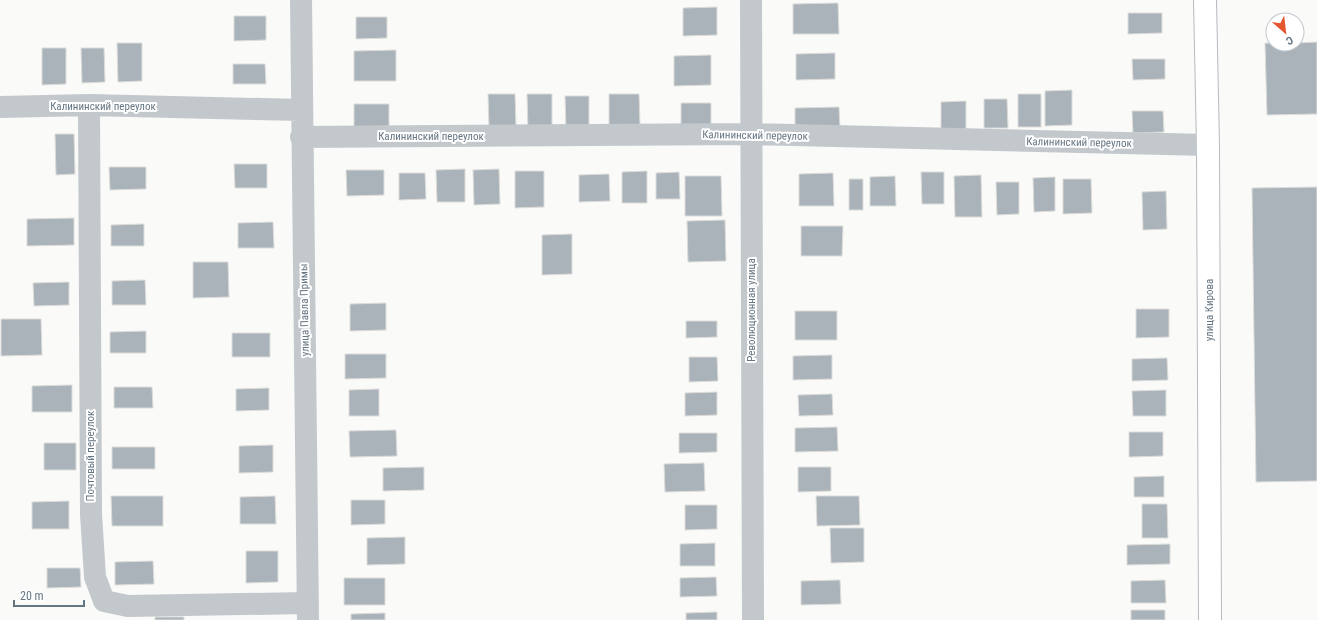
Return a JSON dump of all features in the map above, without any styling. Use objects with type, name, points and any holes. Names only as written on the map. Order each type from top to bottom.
[{"type":"main road","name":"улица Кирова","points":[[1205,0],[1208,145],[1210,620]]},
{"type":"street","name":"улица Павла Примы","points":[[301,0],[301,137],[308,611]]},
{"type":"street","name":"Революционная улица","points":[[751,0],[750,134],[753,620]]},
{"type":"street","name":"Калининский переулок","points":[[0,107],[89,105],[302,110]]},
{"type":"street","name":"Почтовый переулок","points":[[89,105],[91,514],[95,577],[104,601],[128,606],[308,611]]},
{"type":"street","name":"Калининский переулок","points":[[301,137],[750,134],[1208,145]]},
{"type":"building","points":[[838,3],[839,34],[793,34],[793,4]]},
{"type":"building","points":[[717,7],[717,35],[683,36],[683,8]]},
{"type":"building","points":[[1128,13],[1162,13],[1162,33],[1128,34]]},
{"type":"building","points":[[234,16],[266,16],[266,40],[234,41]]},
{"type":"building","points":[[356,17],[387,17],[387,38],[356,39]]},
{"type":"building","points":[[1317,42],[1317,114],[1267,115],[1265,52],[1305,52],[1305,43]]},
{"type":"building","points":[[117,43],[142,43],[142,81],[118,82]]},
{"type":"building","points":[[42,48],[66,48],[66,84],[42,85]]},
{"type":"building","points":[[81,48],[104,48],[105,82],[82,83]]},
{"type":"building","points":[[396,50],[396,81],[354,81],[354,51]]},
{"type":"building","points":[[835,53],[835,79],[796,80],[796,54]]},
{"type":"building","points":[[711,55],[711,85],[674,86],[674,56]]},
{"type":"building","points":[[1132,59],[1165,59],[1165,79],[1133,80]]},
{"type":"building","points":[[233,64],[265,64],[266,84],[233,84]]},
{"type":"building","points":[[1072,90],[1072,125],[1045,126],[1045,91]]},
{"type":"building","points":[[488,94],[515,94],[516,127],[489,128]]},
{"type":"building","points":[[527,94],[552,94],[552,129],[528,130]]},
{"type":"building","points":[[609,94],[639,94],[640,125],[609,126]]},
{"type":"building","points":[[1018,94],[1041,94],[1041,127],[1018,127]]},
{"type":"building","points":[[565,96],[589,96],[589,129],[566,129]]},
{"type":"building","points":[[984,99],[1007,99],[1008,128],[984,128]]},
{"type":"building","points":[[966,101],[966,129],[941,129],[941,102]]},
{"type":"building","points":[[681,103],[711,103],[711,128],[681,128]]},
{"type":"building","points":[[354,104],[389,104],[389,126],[354,127]]},
{"type":"building","points":[[839,107],[840,129],[795,130],[795,108]]},
{"type":"building","points":[[1132,111],[1163,111],[1164,132],[1133,133]]},
{"type":"building","points":[[55,134],[74,134],[75,174],[56,175]]},
{"type":"building","points":[[234,164],[267,164],[267,188],[235,188]]},
{"type":"building","points":[[109,167],[146,167],[146,189],[110,190]]},
{"type":"building","points":[[465,169],[465,202],[437,202],[436,170]]},
{"type":"building","points":[[499,169],[500,204],[474,205],[473,170]]},
{"type":"building","points":[[346,170],[384,170],[384,195],[347,196]]},
{"type":"building","points":[[515,171],[544,171],[544,207],[515,208]]},
{"type":"building","points":[[647,171],[647,203],[622,203],[622,172]]},
{"type":"building","points":[[679,172],[680,199],[656,199],[656,173]]},
{"type":"building","points":[[921,172],[944,172],[944,204],[922,204]]},
{"type":"building","points":[[399,173],[425,173],[426,199],[399,200]]},
{"type":"building","points":[[833,173],[834,206],[799,206],[799,174]]},
{"type":"building","points":[[609,174],[610,201],[579,202],[579,175]]},
{"type":"building","points":[[981,175],[982,217],[955,217],[954,176]]},
{"type":"building","points":[[685,176],[721,176],[722,216],[685,216]]},
{"type":"building","points":[[895,176],[896,206],[870,206],[870,177]]},
{"type":"building","points":[[1055,177],[1055,211],[1034,212],[1033,178]]},
{"type":"building","points":[[849,179],[863,179],[863,210],[849,210]]},
{"type":"building","points":[[1063,179],[1091,179],[1092,213],[1063,214]]},
{"type":"building","points":[[996,182],[1019,182],[1019,214],[997,215]]},
{"type":"building","points":[[1317,187],[1317,481],[1256,482],[1252,188]]},
{"type":"building","points":[[1166,191],[1167,229],[1143,230],[1142,192]]},
{"type":"building","points":[[74,218],[74,245],[27,246],[27,219]]},
{"type":"building","points":[[725,220],[726,261],[688,262],[687,221]]},
{"type":"building","points":[[273,222],[274,248],[238,248],[238,223]]},
{"type":"building","points":[[144,224],[144,246],[111,246],[111,225]]},
{"type":"building","points":[[801,226],[843,226],[842,256],[801,256]]},
{"type":"building","points":[[572,234],[572,274],[542,275],[542,235]]},
{"type":"building","points":[[193,262],[228,262],[229,297],[193,298]]},
{"type":"building","points":[[145,280],[146,305],[112,305],[112,281]]},
{"type":"building","points":[[69,282],[69,305],[34,306],[33,283]]},
{"type":"building","points":[[386,303],[386,330],[350,331],[350,304]]},
{"type":"building","points":[[1136,309],[1169,309],[1169,337],[1136,338]]},
{"type":"building","points":[[795,311],[837,311],[837,340],[795,340]]},
{"type":"building","points":[[1,319],[41,319],[42,355],[1,356]]},
{"type":"building","points":[[686,321],[717,321],[717,337],[686,338]]},
{"type":"building","points":[[146,331],[146,353],[110,353],[110,332]]},
{"type":"building","points":[[232,333],[270,333],[270,357],[232,357]]},
{"type":"building","points":[[345,354],[386,354],[386,378],[345,379]]},
{"type":"building","points":[[832,355],[832,379],[793,380],[793,356]]},
{"type":"building","points":[[689,357],[717,357],[718,381],[689,382]]},
{"type":"building","points":[[1167,358],[1168,380],[1132,381],[1132,359]]},
{"type":"building","points":[[72,385],[72,412],[32,412],[32,386]]},
{"type":"building","points":[[114,387],[152,387],[153,408],[114,408]]},
{"type":"building","points":[[269,388],[269,410],[236,411],[236,389]]},
{"type":"building","points":[[379,389],[379,416],[349,416],[349,390]]},
{"type":"building","points":[[1166,390],[1166,416],[1133,416],[1132,391]]},
{"type":"building","points":[[717,392],[717,415],[685,416],[685,393]]},
{"type":"building","points":[[832,394],[833,415],[799,416],[798,395]]},
{"type":"building","points":[[837,427],[838,451],[795,452],[795,428]]},
{"type":"building","points":[[396,430],[397,456],[350,457],[349,431]]},
{"type":"building","points":[[1129,432],[1163,432],[1163,456],[1129,457]]},
{"type":"building","points":[[679,433],[717,433],[717,452],[679,453]]},
{"type":"building","points":[[44,443],[76,443],[76,470],[44,470]]},
{"type":"building","points":[[273,445],[273,472],[239,473],[239,446]]},
{"type":"building","points":[[112,447],[155,447],[155,469],[112,469]]},
{"type":"building","points":[[704,463],[705,491],[665,492],[664,464]]},
{"type":"building","points":[[424,467],[424,490],[383,491],[383,468]]},
{"type":"building","points":[[798,467],[831,467],[831,491],[798,492]]},
{"type":"building","points":[[1164,476],[1164,497],[1134,497],[1134,477]]},
{"type":"building","points":[[111,496],[163,496],[163,526],[112,526]]},
{"type":"building","points":[[275,496],[276,524],[240,524],[240,497]]},
{"type":"building","points":[[816,496],[859,496],[860,525],[817,526]]},
{"type":"building","points":[[351,500],[385,500],[385,524],[351,525]]},
{"type":"building","points":[[69,501],[69,529],[32,529],[32,502]]},
{"type":"building","points":[[1142,504],[1167,504],[1168,538],[1142,538]]},
{"type":"building","points":[[685,505],[717,505],[717,529],[685,530]]},
{"type":"building","points":[[830,528],[864,528],[864,562],[831,563]]},
{"type":"building","points":[[405,537],[405,564],[367,565],[367,538]]},
{"type":"building","points":[[715,543],[715,566],[680,566],[680,544]]},
{"type":"building","points":[[1170,544],[1170,564],[1127,565],[1127,545]]},
{"type":"building","points":[[246,551],[278,551],[278,582],[246,583]]},
{"type":"building","points":[[153,561],[154,584],[115,585],[115,562]]},
{"type":"building","points":[[47,568],[80,568],[81,587],[47,588]]},
{"type":"building","points":[[716,577],[717,596],[680,597],[680,578]]},
{"type":"building","points":[[344,578],[385,578],[385,605],[344,605]]},
{"type":"building","points":[[840,580],[841,604],[801,605],[801,581]]},
{"type":"building","points":[[1165,580],[1166,603],[1131,603],[1131,581]]},
{"type":"building","points":[[1131,610],[1165,610],[1165,620],[1131,620]]},
{"type":"building","points":[[717,612],[717,620],[686,620],[686,613]]},
{"type":"building","points":[[385,613],[385,620],[351,620],[351,614]]},
{"type":"building","points":[[155,617],[184,617],[184,620],[155,620]]}]
